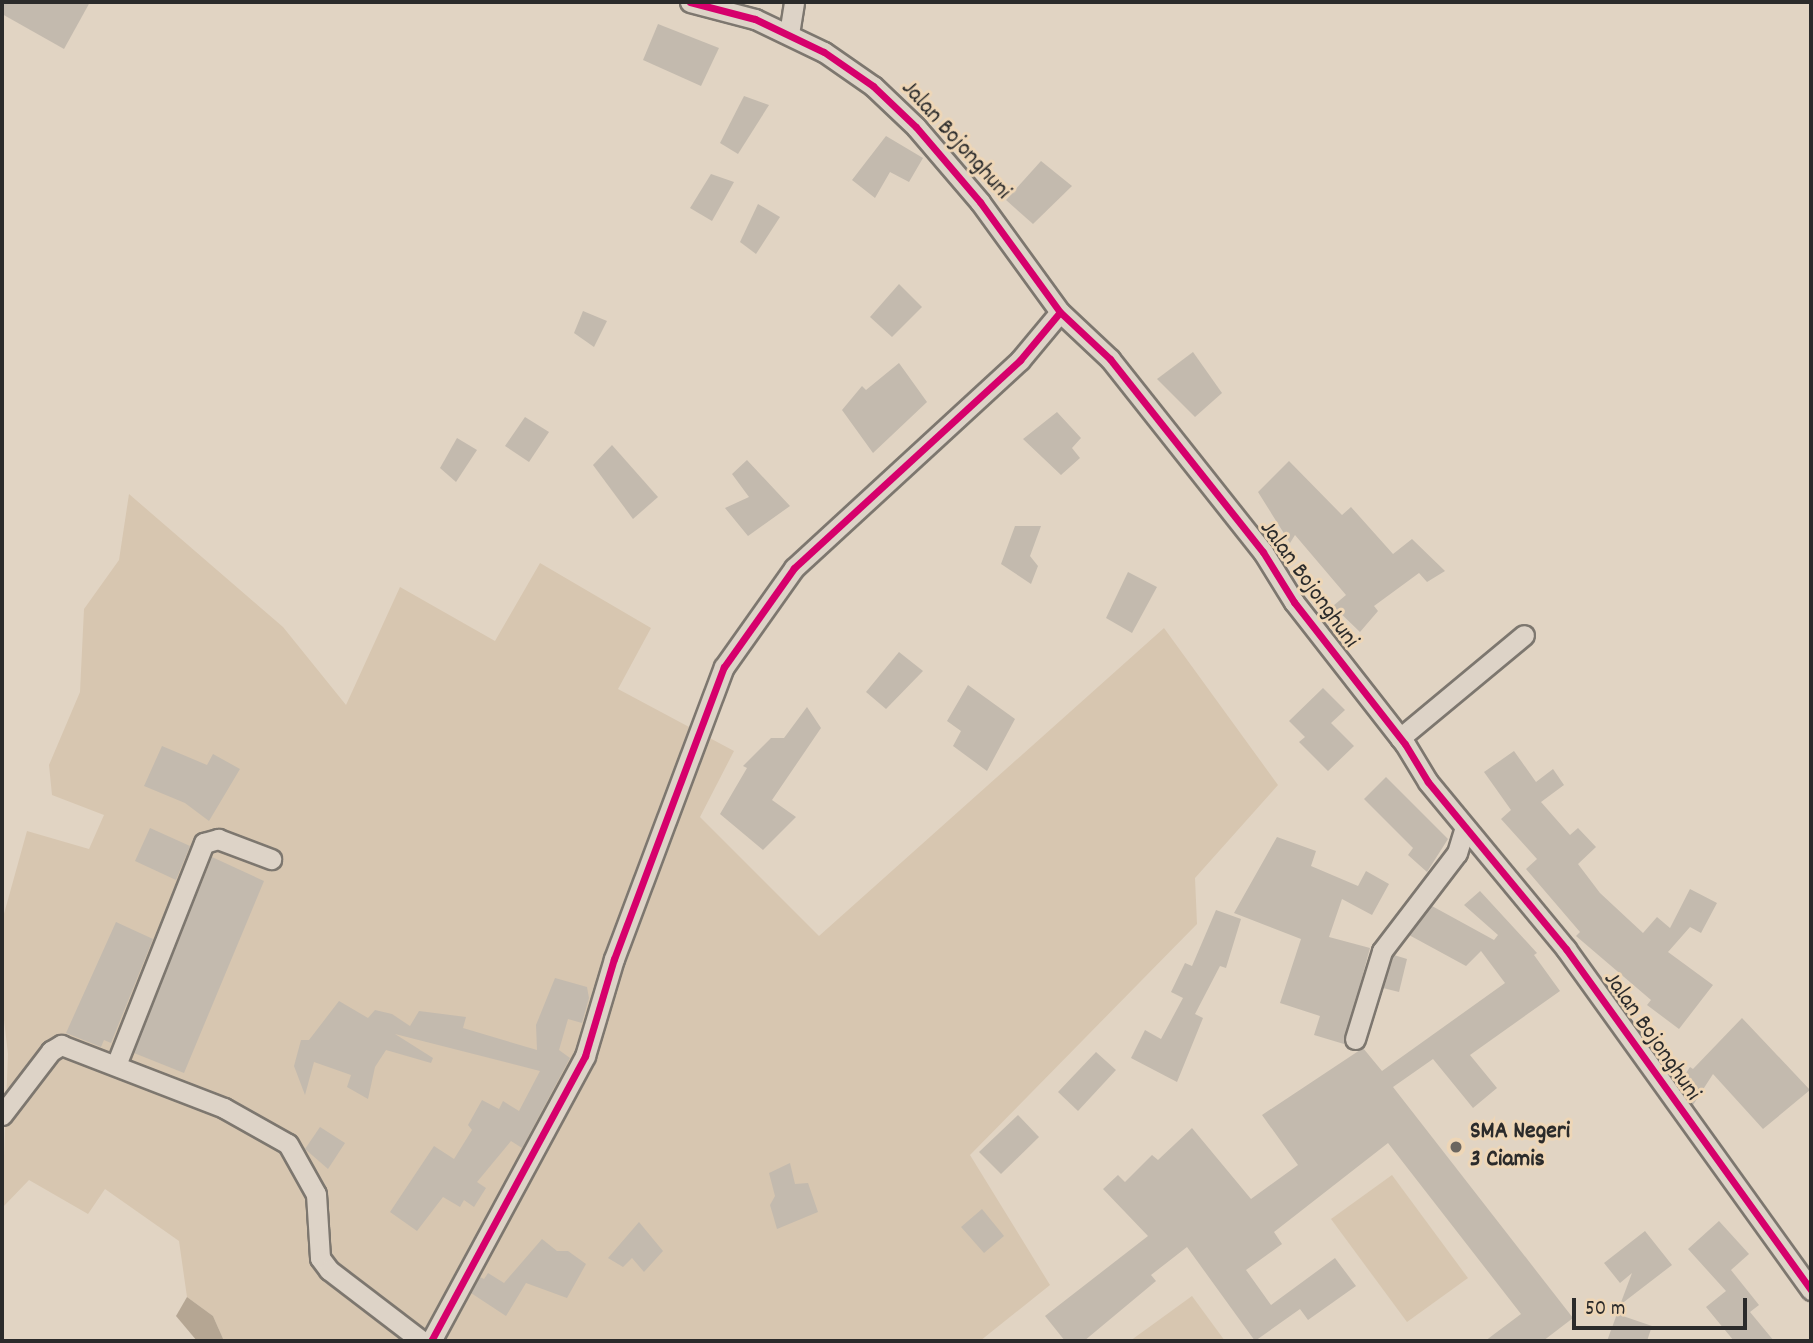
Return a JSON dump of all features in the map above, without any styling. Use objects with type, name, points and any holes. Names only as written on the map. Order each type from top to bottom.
[{"type":"street","name":"Jalan Bojonghuni","points":[[690,2],[717,6],[789,34],[873,86],[916,127],[980,202],[1060,312],[1110,359],[1264,552],[1294,602],[1400,738],[1465,827],[1566,949],[1811,1290]]},
{"type":"street","points":[[789,34],[794,2]]},
{"type":"street","points":[[431,1341],[585,1056],[614,959],[724,667],[794,568],[1020,360],[1060,312]]},
{"type":"street","points":[[1400,738],[1524,635]]},
{"type":"street","points":[[1355,1039],[1382,951],[1457,853],[1465,827]]},
{"type":"street","points":[[116,1065],[204,843],[218,839],[271,859]]},
{"type":"street","points":[[2,1115],[51,1051],[61,1045],[224,1108],[288,1144],[316,1194],[320,1258],[329,1270],[422,1341]]},
{"type":"shaded area","points":[[129,494],[283,627],[346,705],[400,587],[495,641],[540,563],[651,628],[618,689],[734,751],[700,817],[819,936],[1164,628],[1278,785],[1195,878],[1197,924],[970,1155],[1050,1285],[980,1341],[224,1341],[213,1316],[187,1297],[179,1241],[105,1189],[88,1214],[29,1180],[2,1208],[8,1054],[2,1003],[2,921],[27,831],[89,849],[104,815],[52,795],[49,765],[80,692],[84,609],[119,560]]},
{"type":"shaded area","points":[[1392,1175],[1468,1278],[1407,1322],[1331,1219]]},
{"type":"shaded area","points":[[1192,1296],[1225,1341],[1130,1341]]},
{"type":"shaded area","points":[[187,1297],[213,1316],[224,1341],[197,1341],[176,1316]]},
{"type":"building","points":[[2,2],[90,2],[64,49],[2,14]]},
{"type":"building","points":[[658,24],[719,48],[701,86],[643,60]]},
{"type":"building","points":[[744,96],[769,105],[738,154],[720,143]]},
{"type":"building","points":[[886,136],[923,158],[909,182],[890,172],[875,198],[852,180]]},
{"type":"building","points":[[1041,161],[1072,186],[1033,224],[1006,200]]},
{"type":"building","points":[[711,174],[734,182],[712,221],[690,208]]},
{"type":"building","points":[[758,204],[780,217],[756,254],[740,242]]},
{"type":"building","points":[[899,284],[922,307],[892,337],[870,317]]},
{"type":"building","points":[[583,311],[607,321],[594,347],[574,333]]},
{"type":"building","points":[[1193,352],[1222,393],[1195,417],[1157,379]]},
{"type":"building","points":[[899,363],[927,402],[873,453],[842,410],[862,386],[866,390]]},
{"type":"building","points":[[1057,412],[1081,438],[1072,448],[1080,458],[1061,475],[1023,439]]},
{"type":"building","points":[[525,417],[549,432],[529,462],[505,446]]},
{"type":"building","points":[[457,438],[477,450],[456,482],[440,468]]},
{"type":"building","points":[[612,445],[658,497],[633,519],[593,465]]},
{"type":"building","points":[[747,460],[790,506],[748,536],[725,508],[749,497],[732,474]]},
{"type":"building","points":[[1289,461],[1342,515],[1351,507],[1393,554],[1412,539],[1445,571],[1427,582],[1419,573],[1374,606],[1378,611],[1360,632],[1333,606],[1346,595],[1295,535],[1290,543],[1258,492]]},
{"type":"building","points":[[1015,526],[1041,526],[1030,556],[1038,566],[1031,584],[1001,564]]},
{"type":"building","points":[[1128,572],[1157,587],[1132,633],[1106,618]]},
{"type":"building","points":[[899,652],[923,671],[886,709],[866,692]]},
{"type":"building","points":[[968,685],[1015,719],[987,771],[953,746],[961,731],[947,721]]},
{"type":"building","points":[[1323,688],[1345,710],[1331,723],[1354,746],[1328,771],[1299,742],[1305,737],[1289,721]]},
{"type":"building","points":[[807,707],[821,728],[772,800],[796,817],[763,850],[720,814],[747,768],[743,766],[771,738],[784,738]]},
{"type":"building","points":[[162,746],[207,765],[213,754],[240,769],[209,821],[185,803],[144,786]]},
{"type":"building","points":[[1514,751],[1536,782],[1553,769],[1564,785],[1541,802],[1570,835],[1578,828],[1596,847],[1578,864],[1600,893],[1643,933],[1657,917],[1670,928],[1690,889],[1717,903],[1701,933],[1690,927],[1668,952],[1713,985],[1679,1029],[1647,1005],[1651,1000],[1576,936],[1580,932],[1526,869],[1537,859],[1501,819],[1511,810],[1484,772]]},
{"type":"building","points":[[1386,777],[1448,839],[1427,872],[1408,855],[1413,848],[1364,799]]},
{"type":"building","points":[[150,828],[190,846],[176,880],[135,861]]},
{"type":"building","points":[[1277,837],[1316,851],[1311,866],[1358,886],[1366,871],[1389,884],[1372,915],[1342,899],[1329,937],[1370,948],[1344,1044],[1314,1035],[1320,1016],[1280,1003],[1301,939],[1234,913]]},
{"type":"building","points":[[212,857],[264,881],[184,1073],[134,1053]]},
{"type":"building","points":[[1480,891],[1537,953],[1534,955],[1560,991],[1470,1055],[1497,1088],[1473,1108],[1433,1059],[1393,1087],[1573,1318],[1543,1341],[1485,1341],[1521,1314],[1388,1143],[1274,1232],[1282,1244],[1246,1270],[1271,1305],[1335,1258],[1356,1286],[1308,1320],[1300,1309],[1255,1341],[1187,1247],[1151,1275],[1156,1281],[1084,1341],[1065,1341],[1045,1316],[1148,1236],[1103,1189],[1118,1175],[1125,1182],[1152,1155],[1158,1160],[1192,1128],[1251,1199],[1298,1165],[1262,1115],[1363,1048],[1382,1071],[1505,983],[1481,951],[1466,966],[1409,935],[1432,906],[1494,940],[1498,935],[1464,905]]},
{"type":"building","points":[[1216,910],[1241,919],[1226,968],[1220,966],[1195,1014],[1203,1018],[1177,1082],[1131,1058],[1145,1030],[1161,1039],[1183,998],[1171,992],[1185,963],[1192,966]]},
{"type":"building","points":[[116,922],[153,939],[111,1043],[104,1040],[101,1047],[66,1033]]},
{"type":"building","points":[[1394,955],[1407,959],[1399,992],[1383,988]]},
{"type":"building","points":[[555,978],[587,987],[589,998],[582,1023],[568,1019],[559,1050],[570,1058],[522,1148],[511,1141],[477,1182],[486,1188],[474,1207],[464,1200],[460,1207],[443,1197],[417,1231],[390,1212],[434,1146],[454,1159],[472,1130],[468,1125],[482,1100],[499,1109],[503,1101],[519,1111],[540,1071],[395,1034],[433,1058],[431,1063],[386,1050],[375,1067],[368,1099],[347,1087],[351,1075],[314,1062],[305,1095],[294,1066],[301,1040],[309,1040],[339,1001],[368,1018],[375,1010],[392,1014],[410,1026],[419,1011],[466,1017],[463,1028],[537,1050],[536,1025]]},
{"type":"building","points":[[1742,1018],[1810,1090],[1763,1129],[1713,1074],[1693,1105],[1678,1085],[1690,1067],[1693,1069]]},
{"type":"building","points":[[1096,1052],[1116,1070],[1078,1111],[1058,1092]]},
{"type":"building","points":[[1018,1115],[1039,1137],[1001,1174],[979,1152]]},
{"type":"building","points":[[320,1127],[345,1143],[328,1169],[305,1149]]},
{"type":"building","points":[[790,1163],[795,1184],[808,1183],[818,1212],[777,1229],[770,1205],[775,1196],[769,1173]]},
{"type":"building","points":[[982,1209],[1004,1236],[984,1253],[961,1227]]},
{"type":"building","points":[[1719,1221],[1749,1254],[1731,1270],[1759,1305],[1750,1312],[1774,1341],[1734,1341],[1706,1307],[1726,1291],[1688,1249]]},
{"type":"building","points":[[639,1222],[663,1251],[644,1272],[632,1258],[623,1267],[608,1258]]},
{"type":"building","points":[[1645,1231],[1672,1265],[1620,1305],[1632,1273],[1620,1283],[1604,1263]]},
{"type":"building","points":[[542,1239],[557,1251],[568,1251],[586,1264],[567,1298],[526,1283],[506,1316],[471,1293],[480,1277],[484,1279],[488,1273],[504,1283]]},
{"type":"building","points":[[1617,1314],[1652,1326],[1647,1341],[1607,1341]]},
{"type":"cycle path","points":[[690,2],[755,19],[824,52],[873,86],[916,127],[980,202],[1060,312],[1110,359],[1263,552],[1294,602],[1405,744],[1428,782],[1566,949],[1811,1290]]},
{"type":"cycle path","points":[[431,1341],[585,1056],[614,959],[724,667],[794,568],[1020,360],[1060,312]]},
{"type":"place","name":"SMA Negeri 3 Ciamis","points":[[1456,1147]]}]
